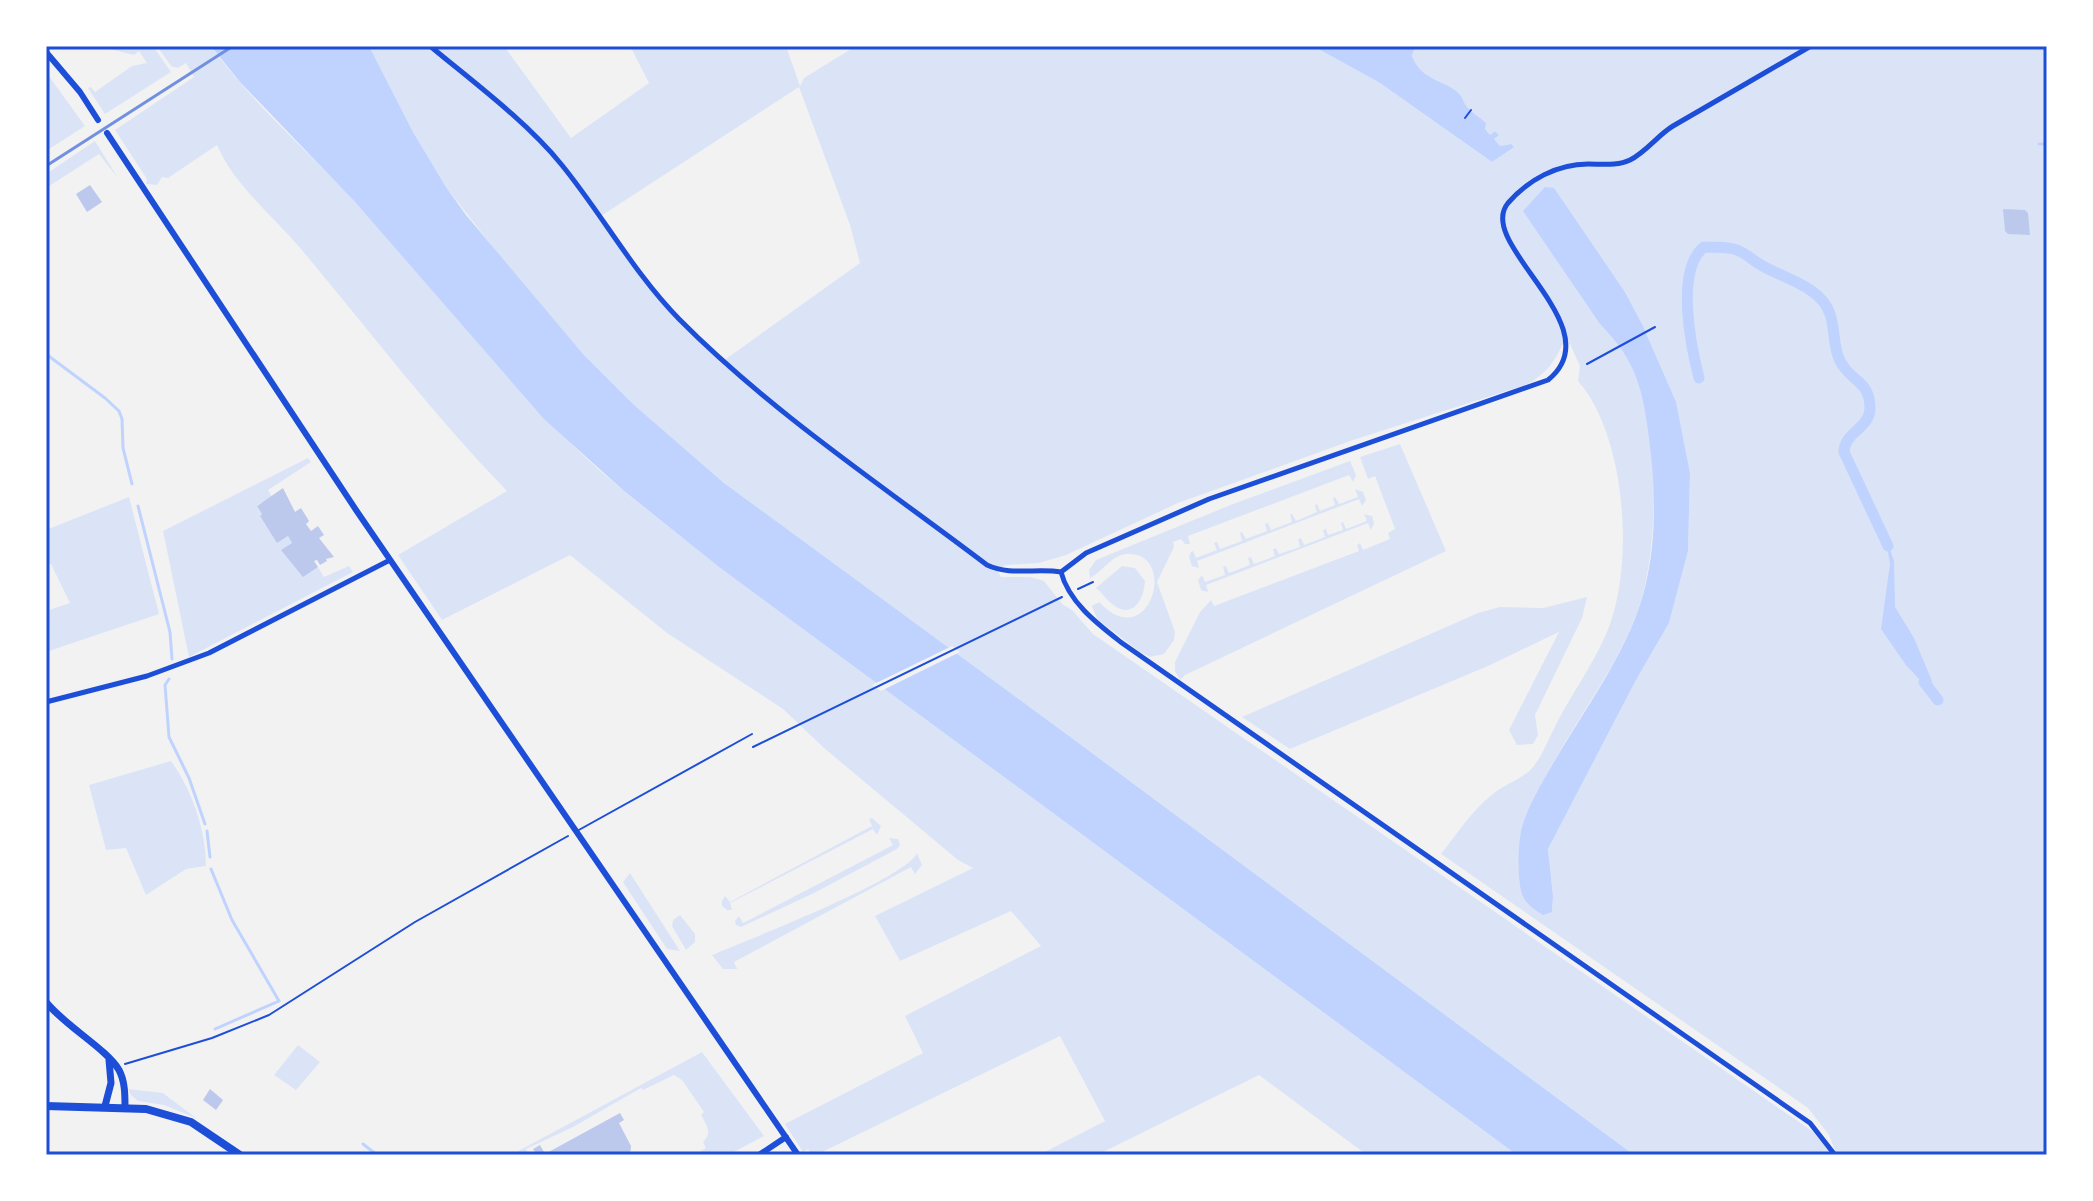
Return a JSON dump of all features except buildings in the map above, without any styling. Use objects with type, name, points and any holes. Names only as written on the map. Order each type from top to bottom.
[{"type":"main road","points":[[46,1002],[56,1015],[112,1062],[122,1076],[125,1107]]},
{"type":"main road","points":[[105,1106],[112,1062]]},
{"type":"main road","points":[[46,1106],[146,1109],[191,1122],[240,1155]]},
{"type":"street","points":[[430,46],[549,150],[588,198],[652,289],[678,318],[752,387],[987,565],[1006,571],[1045,569],[1061,572]]},
{"type":"street","points":[[1061,572],[1086,553],[1209,499],[1548,380],[1557,371],[1565,353],[1566,333],[1504,234],[1503,212],[1508,203],[1549,171],[1565,166],[1617,164],[1630,160],[1663,133],[1811,46]]},
{"type":"street","points":[[46,52],[80,92],[98,120]]},
{"type":"street","points":[[107,133],[390,560],[798,1155]]},
{"type":"street","points":[[46,702],[147,676],[209,653],[390,560]]},
{"type":"street","points":[[1061,572],[1067,588],[1096,623],[1160,671],[1810,1123],[1835,1155]]},
{"type":"street","points":[[759,1155],[786,1137]]},
{"type":"lane","points":[[576,832],[752,734]]},
{"type":"path","points":[[1465,118],[1471,110]]},
{"type":"path","points":[[1587,364],[1655,327]]},
{"type":"path","points":[[1079,589],[1093,582]]},
{"type":"path","points":[[753,747],[1065,596]]},
{"type":"path","points":[[112,1062],[201,1041],[269,1015],[402,929],[576,832]]},
{"type":"shaded area","points":[[97,46],[153,46],[171,72],[105,114],[88,88],[95,92],[132,66],[147,63],[139,51],[134,55]]},
{"type":"shaded area","points":[[157,46],[211,46],[262,107],[384,234],[523,394],[583,455],[633,498],[719,567],[1517,1155],[1367,1155],[1259,1075],[1097,1155],[1039,1155],[1105,1121],[1060,1036],[816,1155],[808,1149],[803,1152],[785,1124],[923,1053],[905,1016],[1041,946],[1011,911],[900,961],[875,916],[973,868],[958,860],[824,748],[783,709],[667,633],[570,555],[442,620],[398,555],[507,491],[427,402],[301,249],[244,187],[217,145],[168,178],[162,177],[157,185],[146,184],[147,179],[115,130],[194,77],[186,63],[178,68],[171,66]]},
{"type":"shaded area","points":[[369,46],[504,46],[571,138],[649,83],[630,46],[786,46],[800,86],[804,78],[856,46],[1313,46],[1380,83],[1492,162],[1513,147],[1510,144],[1500,146],[1494,139],[1499,135],[1495,131],[1490,135],[1447,86],[1422,71],[1412,56],[1415,46],[2047,46],[2047,1155],[1837,1155],[1829,1135],[1808,1108],[1441,854],[1485,800],[1524,775],[1537,762],[1599,649],[1617,600],[1623,535],[1615,466],[1607,433],[1578,381],[1580,366],[1570,344],[1562,345],[1549,367],[1528,384],[1353,440],[1178,503],[1066,555],[1039,563],[1006,565],[997,570],[1001,577],[1030,577],[1044,581],[1093,634],[1812,1131],[1833,1155],[1634,1155],[724,483],[633,404],[583,354],[513,273],[446,187],[413,132]],"holes":[[[799,87],[850,225],[860,263],[723,361],[652,289],[601,216]],[[1554,189],[1625,292],[1642,324],[1676,403],[1690,473],[1688,551],[1669,623],[1548,849],[1552,912],[1520,873],[1520,841],[1524,821],[1539,788],[1615,660],[1636,616],[1648,568],[1654,508],[1652,444],[1640,386],[1624,352],[1574,283]]]},
{"type":"shaded area","points":[[46,72],[85,126],[46,151]]},
{"type":"shaded area","points":[[95,141],[118,178],[99,154],[46,188],[46,174]]},
{"type":"shaded area","points":[[1400,444],[1446,551],[1180,680],[1175,671],[1175,662],[1200,612],[1211,600],[1214,606],[1359,551],[1357,545],[1360,543],[1363,550],[1390,539],[1388,533],[1395,529],[1375,476],[1368,479],[1360,457]]},
{"type":"shaded area","points":[[308,458],[311,462],[268,490],[272,497],[257,505],[262,514],[260,516],[277,542],[288,536],[292,543],[282,550],[303,576],[318,567],[324,577],[349,566],[353,572],[189,657],[163,531]]},
{"type":"shaded area","points":[[1350,461],[1356,475],[1353,482],[1349,475],[1188,536],[1190,544],[1185,544],[1181,539],[1173,542],[1174,547],[1157,582],[1175,632],[1174,640],[1164,654],[1150,657],[1140,652],[1097,619],[1092,606],[1099,602],[1117,615],[1132,617],[1144,610],[1152,597],[1154,582],[1152,568],[1143,557],[1121,555],[1090,578],[1089,570],[1096,560],[1233,504]]},
{"type":"shaded area","points":[[1355,489],[1363,492],[1366,500],[1362,506],[1359,499],[1197,561],[1199,568],[1192,566],[1189,557],[1193,551],[1196,558],[1217,550],[1214,543],[1217,542],[1220,549],[1242,541],[1242,532],[1246,539],[1267,531],[1265,524],[1268,523],[1271,530],[1292,522],[1290,514],[1296,521],[1317,512],[1317,504],[1320,511],[1335,505],[1335,497],[1339,504],[1358,497]]},
{"type":"shaded area","points":[[129,497],[159,614],[46,652],[46,611],[70,603],[51,564],[46,566],[46,530]]},
{"type":"shaded area","points":[[1364,514],[1372,516],[1374,523],[1371,530],[1368,523],[1206,585],[1208,592],[1201,590],[1198,580],[1202,575],[1205,582],[1225,575],[1223,567],[1226,566],[1229,573],[1250,565],[1248,558],[1251,557],[1254,564],[1275,556],[1273,549],[1276,548],[1279,554],[1300,547],[1298,539],[1301,538],[1304,545],[1325,537],[1323,530],[1326,529],[1328,535],[1343,530],[1343,522],[1346,529],[1367,521]]},
{"type":"shaded area","points":[[1122,566],[1135,568],[1145,581],[1139,601],[1125,610],[1111,603],[1096,588]]},
{"type":"shaded area","points":[[1587,597],[1582,618],[1535,715],[1538,735],[1533,744],[1517,745],[1509,730],[1559,632],[1488,666],[1290,749],[1242,717],[1478,613],[1500,607],[1543,608]]},
{"type":"shaded area","points":[[171,761],[196,811],[206,866],[186,869],[146,895],[126,848],[106,850],[89,785]]},
{"type":"shaded area","points":[[869,819],[881,826],[877,835],[873,829],[730,903],[732,910],[722,906],[725,896],[730,902],[872,826]]},
{"type":"shaded area","points":[[889,838],[898,839],[900,845],[897,849],[814,893],[741,927],[736,925],[739,916],[743,923],[893,845]]},
{"type":"shaded area","points":[[917,853],[922,865],[915,874],[911,867],[734,962],[737,969],[723,969],[712,955],[856,893],[906,865]]},
{"type":"shaded area","points":[[630,873],[680,951],[667,949],[623,882]]},
{"type":"shaded area","points":[[680,915],[695,934],[695,942],[686,950],[672,926],[673,920]]},
{"type":"shaded area","points":[[298,1045],[320,1062],[296,1090],[274,1075]]},
{"type":"shaded area","points":[[702,1052],[764,1136],[728,1155],[694,1155],[706,1148],[703,1142],[708,1128],[701,1115],[704,1112],[682,1080],[674,1075],[643,1090],[641,1088],[573,1127],[526,1149],[529,1155],[511,1155]]},
{"type":"shaded area","points":[[128,1089],[163,1093],[196,1118],[164,1105],[138,1101]]},
{"type":"water","points":[[211,46],[369,46],[413,132],[466,215],[583,354],[633,404],[724,483],[1634,1155],[1517,1155],[719,567],[624,491],[544,419],[356,203],[240,82]]},
{"type":"water","points":[[1313,46],[1415,46],[1412,56],[1416,65],[1456,91],[1469,109],[1486,123],[1485,129],[1490,135],[1495,131],[1499,135],[1494,139],[1500,146],[1511,144],[1514,147],[1492,162],[1380,83]]},
{"type":"water","points":[[1545,187],[1554,188],[1625,292],[1642,324],[1676,402],[1690,473],[1688,551],[1669,623],[1548,849],[1552,912],[1543,915],[1525,901],[1520,887],[1522,827],[1539,789],[1626,640],[1648,576],[1654,517],[1649,438],[1636,376],[1622,350],[1600,324],[1523,211]]},
{"type":"water","points":[[1885,535],[1894,561],[1895,607],[1914,638],[1932,681],[1933,694],[1906,665],[1881,629],[1890,564]]},
{"type":"pier","points":[[952,646],[960,652],[881,691],[872,685]]},
{"type":"waterway","points":[[2039,144],[2047,144]]},
{"type":"waterway","points":[[1699,378],[1689,329],[1688,290],[1695,258],[1704,247],[1738,250],[1818,296],[1830,314],[1840,361],[1864,388],[1869,399],[1869,414],[1848,439],[1844,452],[1888,546]]},
{"type":"waterway","points":[[46,354],[119,411],[123,448],[132,484]]},
{"type":"waterway","points":[[138,506],[170,632],[172,659]]},
{"type":"waterway","points":[[169,679],[165,685],[169,737],[189,778],[205,824]]},
{"type":"waterway","points":[[1924,682],[1938,700]]},
{"type":"waterway","points":[[207,831],[210,857]]},
{"type":"waterway","points":[[211,869],[232,920],[279,1001],[215,1029]]},
{"type":"waterway","points":[[363,1144],[377,1155]]},
{"type":"railway","points":[[46,166],[233,46]]}]
